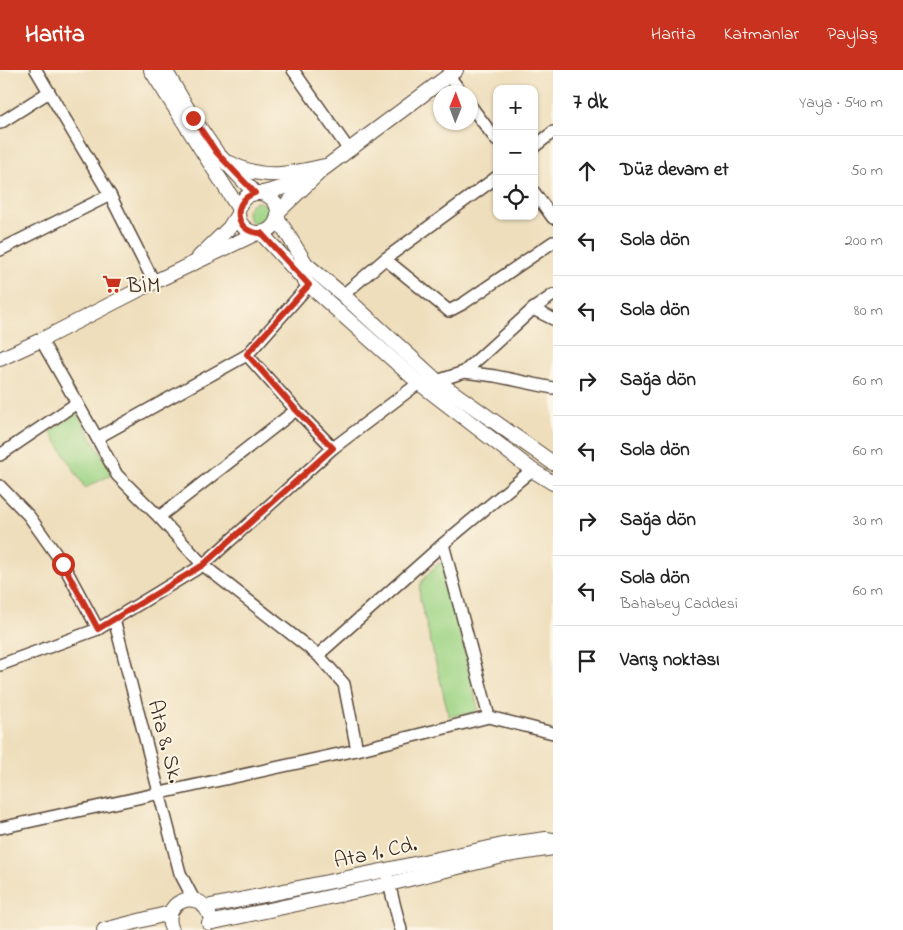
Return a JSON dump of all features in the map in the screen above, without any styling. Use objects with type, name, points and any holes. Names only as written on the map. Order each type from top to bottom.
[{"type":"street","points":[[36,70],[110,195],[154,282]]},
{"type":"street","points":[[151,70],[238,212],[242,225],[252,232],[259,233],[309,285],[419,383],[553,484]]},
{"type":"street","points":[[165,70],[193,118],[217,153],[259,193],[269,196],[274,200],[277,205],[278,215],[306,264],[343,295],[437,381],[553,463]]},
{"type":"street","points":[[293,70],[349,150]]},
{"type":"street","points":[[0,359],[191,264],[267,231],[272,228],[278,215],[325,168],[453,73],[458,85]]},
{"type":"street","points":[[0,123],[49,92]]},
{"type":"street","points":[[478,116],[493,136]]},
{"type":"street","points":[[538,145],[553,132]]},
{"type":"street","points":[[217,153],[231,164],[262,174],[278,175],[325,168]]},
{"type":"street","points":[[191,264],[229,228],[238,212],[240,204],[249,195],[289,186],[325,168]]},
{"type":"street","points":[[343,295],[385,259],[493,180]]},
{"type":"street","points":[[0,250],[110,195]]},
{"type":"street","points":[[538,197],[553,218]]},
{"type":"street","points":[[385,259],[449,311],[464,303],[553,242]]},
{"type":"street","points":[[97,438],[247,354],[309,285]]},
{"type":"street","points":[[437,381],[464,372],[533,309],[553,295]]},
{"type":"street","points":[[533,309],[553,319]]},
{"type":"street","points":[[41,340],[116,475],[159,517],[203,565],[318,655],[344,684],[356,750]]},
{"type":"street","points":[[247,354],[296,410],[333,448]]},
{"type":"street","points":[[464,372],[495,376],[553,388]]},
{"type":"street","points":[[0,665],[98,629],[203,565],[333,448],[419,383]]},
{"type":"street","points":[[0,456],[77,403]]},
{"type":"street","points":[[159,517],[296,410]]},
{"type":"street","points":[[318,655],[444,544],[532,470]]},
{"type":"street","points":[[0,486],[29,516],[63,564],[98,629]]},
{"type":"street","points":[[444,544],[489,717]]},
{"type":"street","name":"Ata 8. Sk.","points":[[114,619],[180,873]]},
{"type":"street","points":[[0,828],[356,750],[489,717],[553,733]]},
{"type":"street","name":"Ata 1. Cd.","points":[[208,926],[503,845],[546,839],[553,840]]},
{"type":"street","name":"Ata 1. Cd.","points":[[175,908],[187,900],[200,903],[387,877],[553,848]]},
{"type":"street","points":[[180,873],[209,913],[208,926]]},
{"type":"street","points":[[169,929],[169,922],[175,908],[180,873]]},
{"type":"street","points":[[387,877],[401,930]]},
{"type":"street","points":[[104,930],[175,908]]},
{"type":"green space","points":[[258,202],[266,205],[269,213],[266,221],[258,224],[250,221],[247,213],[250,205]]},
{"type":"green space","points":[[77,413],[113,474],[85,488],[50,431]]},
{"type":"green space","points":[[439,563],[445,563],[478,709],[470,714],[449,716],[420,599],[421,583]]},
{"type":"place","name":"BİM","points":[[112,284]]},
{"type":"route","points":[[63,564],[98,629],[203,565],[333,448],[296,410],[247,354],[309,285],[261,233],[252,232],[242,225],[238,214],[240,204],[249,195],[255,193],[217,153],[193,118]]}]
